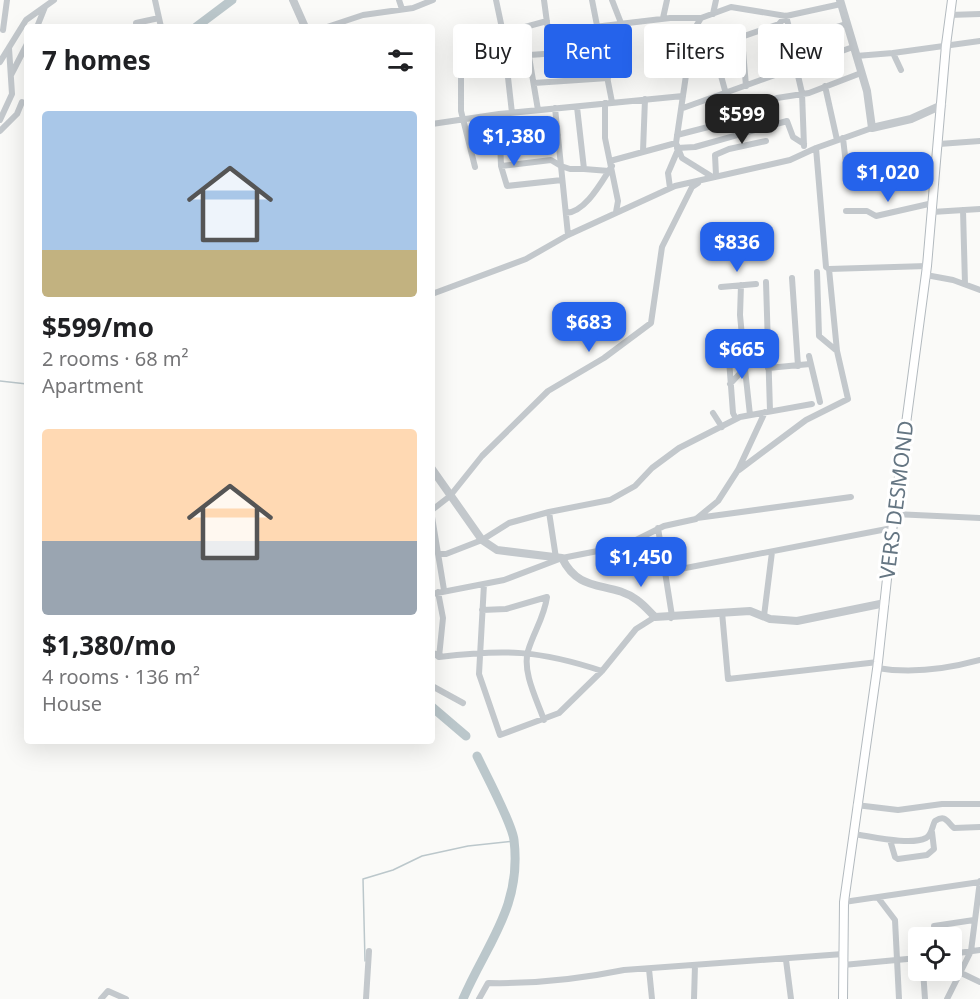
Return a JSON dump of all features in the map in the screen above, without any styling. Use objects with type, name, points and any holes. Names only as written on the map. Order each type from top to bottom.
[{"type":"main road","name":"VERS DESMOND","points":[[843,999],[844,902],[856,805],[878,665],[892,528],[926,271],[952,0]]},
{"type":"street","points":[[7,0],[1,30],[15,35]]},
{"type":"street","points":[[0,62],[26,21],[54,0]]},
{"type":"street","points":[[155,0],[160,24]]},
{"type":"street","points":[[293,0],[304,24]]},
{"type":"street","points":[[399,0],[402,9]]},
{"type":"street","points":[[336,24],[363,15],[402,9],[433,0]]},
{"type":"street","points":[[496,0],[501,24]]},
{"type":"street","points":[[544,0],[547,24]]},
{"type":"street","points":[[592,0],[598,24]]},
{"type":"street","points":[[612,0],[621,23]]},
{"type":"street","points":[[663,18],[667,0]]},
{"type":"street","points":[[713,14],[716,0]]},
{"type":"street","points":[[614,24],[663,18],[701,18],[730,4],[786,16],[841,2],[870,101],[872,128]]},
{"type":"street","points":[[40,24],[45,7]]},
{"type":"street","points":[[949,15],[980,14]]},
{"type":"street","points":[[746,37],[779,24],[786,16]]},
{"type":"street","points":[[786,16],[789,24]]},
{"type":"street","points":[[136,23],[159,18]]},
{"type":"street","points":[[697,24],[701,18]]},
{"type":"street","points":[[532,25],[547,21]]},
{"type":"street","points":[[856,56],[980,41]]},
{"type":"street","points":[[0,120],[13,85],[9,47]]},
{"type":"street","points":[[844,50],[853,47]]},
{"type":"street","points":[[893,53],[901,70]]},
{"type":"street","points":[[11,75],[24,54]]},
{"type":"street","points":[[532,72],[538,110]]},
{"type":"street","points":[[677,135],[712,126],[716,121],[777,98],[825,87],[861,73]]},
{"type":"street","points":[[461,78],[461,111],[465,119],[475,166]]},
{"type":"street","points":[[508,78],[512,113]]},
{"type":"street","points":[[534,83],[608,78],[605,138],[618,201],[616,212]]},
{"type":"street","points":[[670,188],[668,173],[677,148],[686,78]]},
{"type":"street","points":[[722,78],[726,94]]},
{"type":"street","points":[[745,78],[746,86]]},
{"type":"street","points":[[682,108],[767,78]]},
{"type":"street","points":[[800,78],[805,153]]},
{"type":"street","points":[[825,87],[840,139],[848,182]]},
{"type":"street","points":[[435,124],[499,114],[683,96]]},
{"type":"street","points":[[0,131],[17,114],[24,102],[10,98]]},
{"type":"street","points":[[643,151],[645,99]]},
{"type":"street","points":[[435,508],[450,496],[482,456],[548,391],[604,358],[651,323],[662,247],[692,187],[714,176],[790,160],[840,139],[872,128],[911,119],[942,105]]},
{"type":"street","points":[[577,107],[585,169]]},
{"type":"street","points":[[555,108],[568,236]]},
{"type":"street","points":[[499,114],[501,166],[507,186],[562,180]]},
{"type":"street","points":[[501,166],[551,160],[570,169],[610,166],[643,151],[677,148],[787,121],[793,137],[804,144]]},
{"type":"street","points":[[500,136],[512,139],[558,135]]},
{"type":"street","points":[[727,137],[729,149]]},
{"type":"street","points":[[714,176],[715,155],[729,149],[766,141]]},
{"type":"street","points":[[939,144],[980,141]]},
{"type":"street","points":[[677,148],[682,158],[714,176]]},
{"type":"street","points":[[738,470],[806,420],[848,399],[837,351],[829,269],[825,264],[816,148]]},
{"type":"street","points":[[566,213],[571,213],[594,193],[610,166]]},
{"type":"street","points":[[435,293],[526,259],[616,212],[670,188],[701,182]]},
{"type":"street","points":[[846,211],[867,211],[876,216],[933,208],[980,209]]},
{"type":"street","points":[[963,210],[965,284]]},
{"type":"street","points":[[829,269],[926,271],[980,290]]},
{"type":"street","points":[[817,272],[819,336],[837,351]]},
{"type":"street","points":[[792,278],[798,366]]},
{"type":"street","points":[[696,519],[718,501],[738,470],[768,411],[766,282]]},
{"type":"street","points":[[721,287],[756,284]]},
{"type":"street","points":[[741,285],[740,315],[750,415]]},
{"type":"street","points":[[728,346],[733,413],[736,419]]},
{"type":"street","points":[[810,356],[820,402]]},
{"type":"street","points":[[768,368],[810,364]]},
{"type":"street","points":[[730,384],[745,368]]},
{"type":"street","points":[[438,554],[446,554],[482,540],[508,523],[610,500],[635,486],[652,468],[679,448],[736,419],[812,404]]},
{"type":"street","points":[[713,413],[722,427]]},
{"type":"street","points":[[435,474],[482,540],[497,549],[559,558]]},
{"type":"street","points":[[438,592],[504,580],[559,558],[624,544],[658,528],[696,519],[851,496]]},
{"type":"street","points":[[549,512],[559,558],[569,573],[587,584],[617,591],[637,599],[655,617]]},
{"type":"street","points":[[894,514],[980,518]]},
{"type":"street","points":[[658,528],[671,617]]},
{"type":"street","points":[[665,572],[892,528]]},
{"type":"street","points":[[435,536],[442,618],[439,657]]},
{"type":"street","points":[[764,616],[772,552]]},
{"type":"street","points":[[484,584],[479,674],[500,735],[544,720],[559,712],[602,671],[636,629],[655,617],[750,611],[764,616],[797,621],[885,603]]},
{"type":"street","points":[[482,610],[506,609],[547,597],[540,626],[527,651],[527,667],[544,720]]},
{"type":"street","points":[[722,612],[728,679],[878,665],[895,671],[937,668],[980,660]]},
{"type":"street","points":[[435,654],[439,657],[479,652],[527,651],[567,659],[602,671]]},
{"type":"street","points":[[435,689],[463,703]]},
{"type":"street","points":[[856,805],[898,810],[942,804],[980,804]]},
{"type":"street","points":[[853,834],[890,840],[924,839],[932,830],[935,821],[943,818],[949,820],[954,828],[980,827]]},
{"type":"street","points":[[890,840],[895,857],[898,859],[927,855],[934,849],[932,830]]},
{"type":"street","points":[[844,902],[879,899],[980,882],[971,951],[962,967]]},
{"type":"street","points":[[879,899],[895,920],[898,999]]},
{"type":"street","points":[[934,926],[974,921]]},
{"type":"street","points":[[962,952],[980,950]]},
{"type":"street","points":[[366,999],[369,951]]},
{"type":"street","points":[[479,999],[488,983],[587,977],[649,969],[843,954]]},
{"type":"street","points":[[843,966],[908,959]]},
{"type":"street","points":[[786,960],[791,999]]},
{"type":"street","points":[[694,999],[695,965]]},
{"type":"street","points":[[649,969],[652,999]]},
{"type":"street","points":[[962,973],[980,982]]},
{"type":"street","points":[[924,981],[925,999]]},
{"type":"street","points":[[947,999],[955,981]]},
{"type":"street","points":[[101,999],[108,991],[126,999]]},
{"type":"waterway","points":[[200,24],[232,0]]},
{"type":"waterway","points":[[0,381],[24,384]]},
{"type":"waterway","points":[[435,710],[466,736]]},
{"type":"waterway","points":[[463,999],[508,905],[515,864],[512,832],[477,756]]},
{"type":"waterway","points":[[365,961],[363,879],[393,870],[422,856],[468,846],[514,841]]}]
